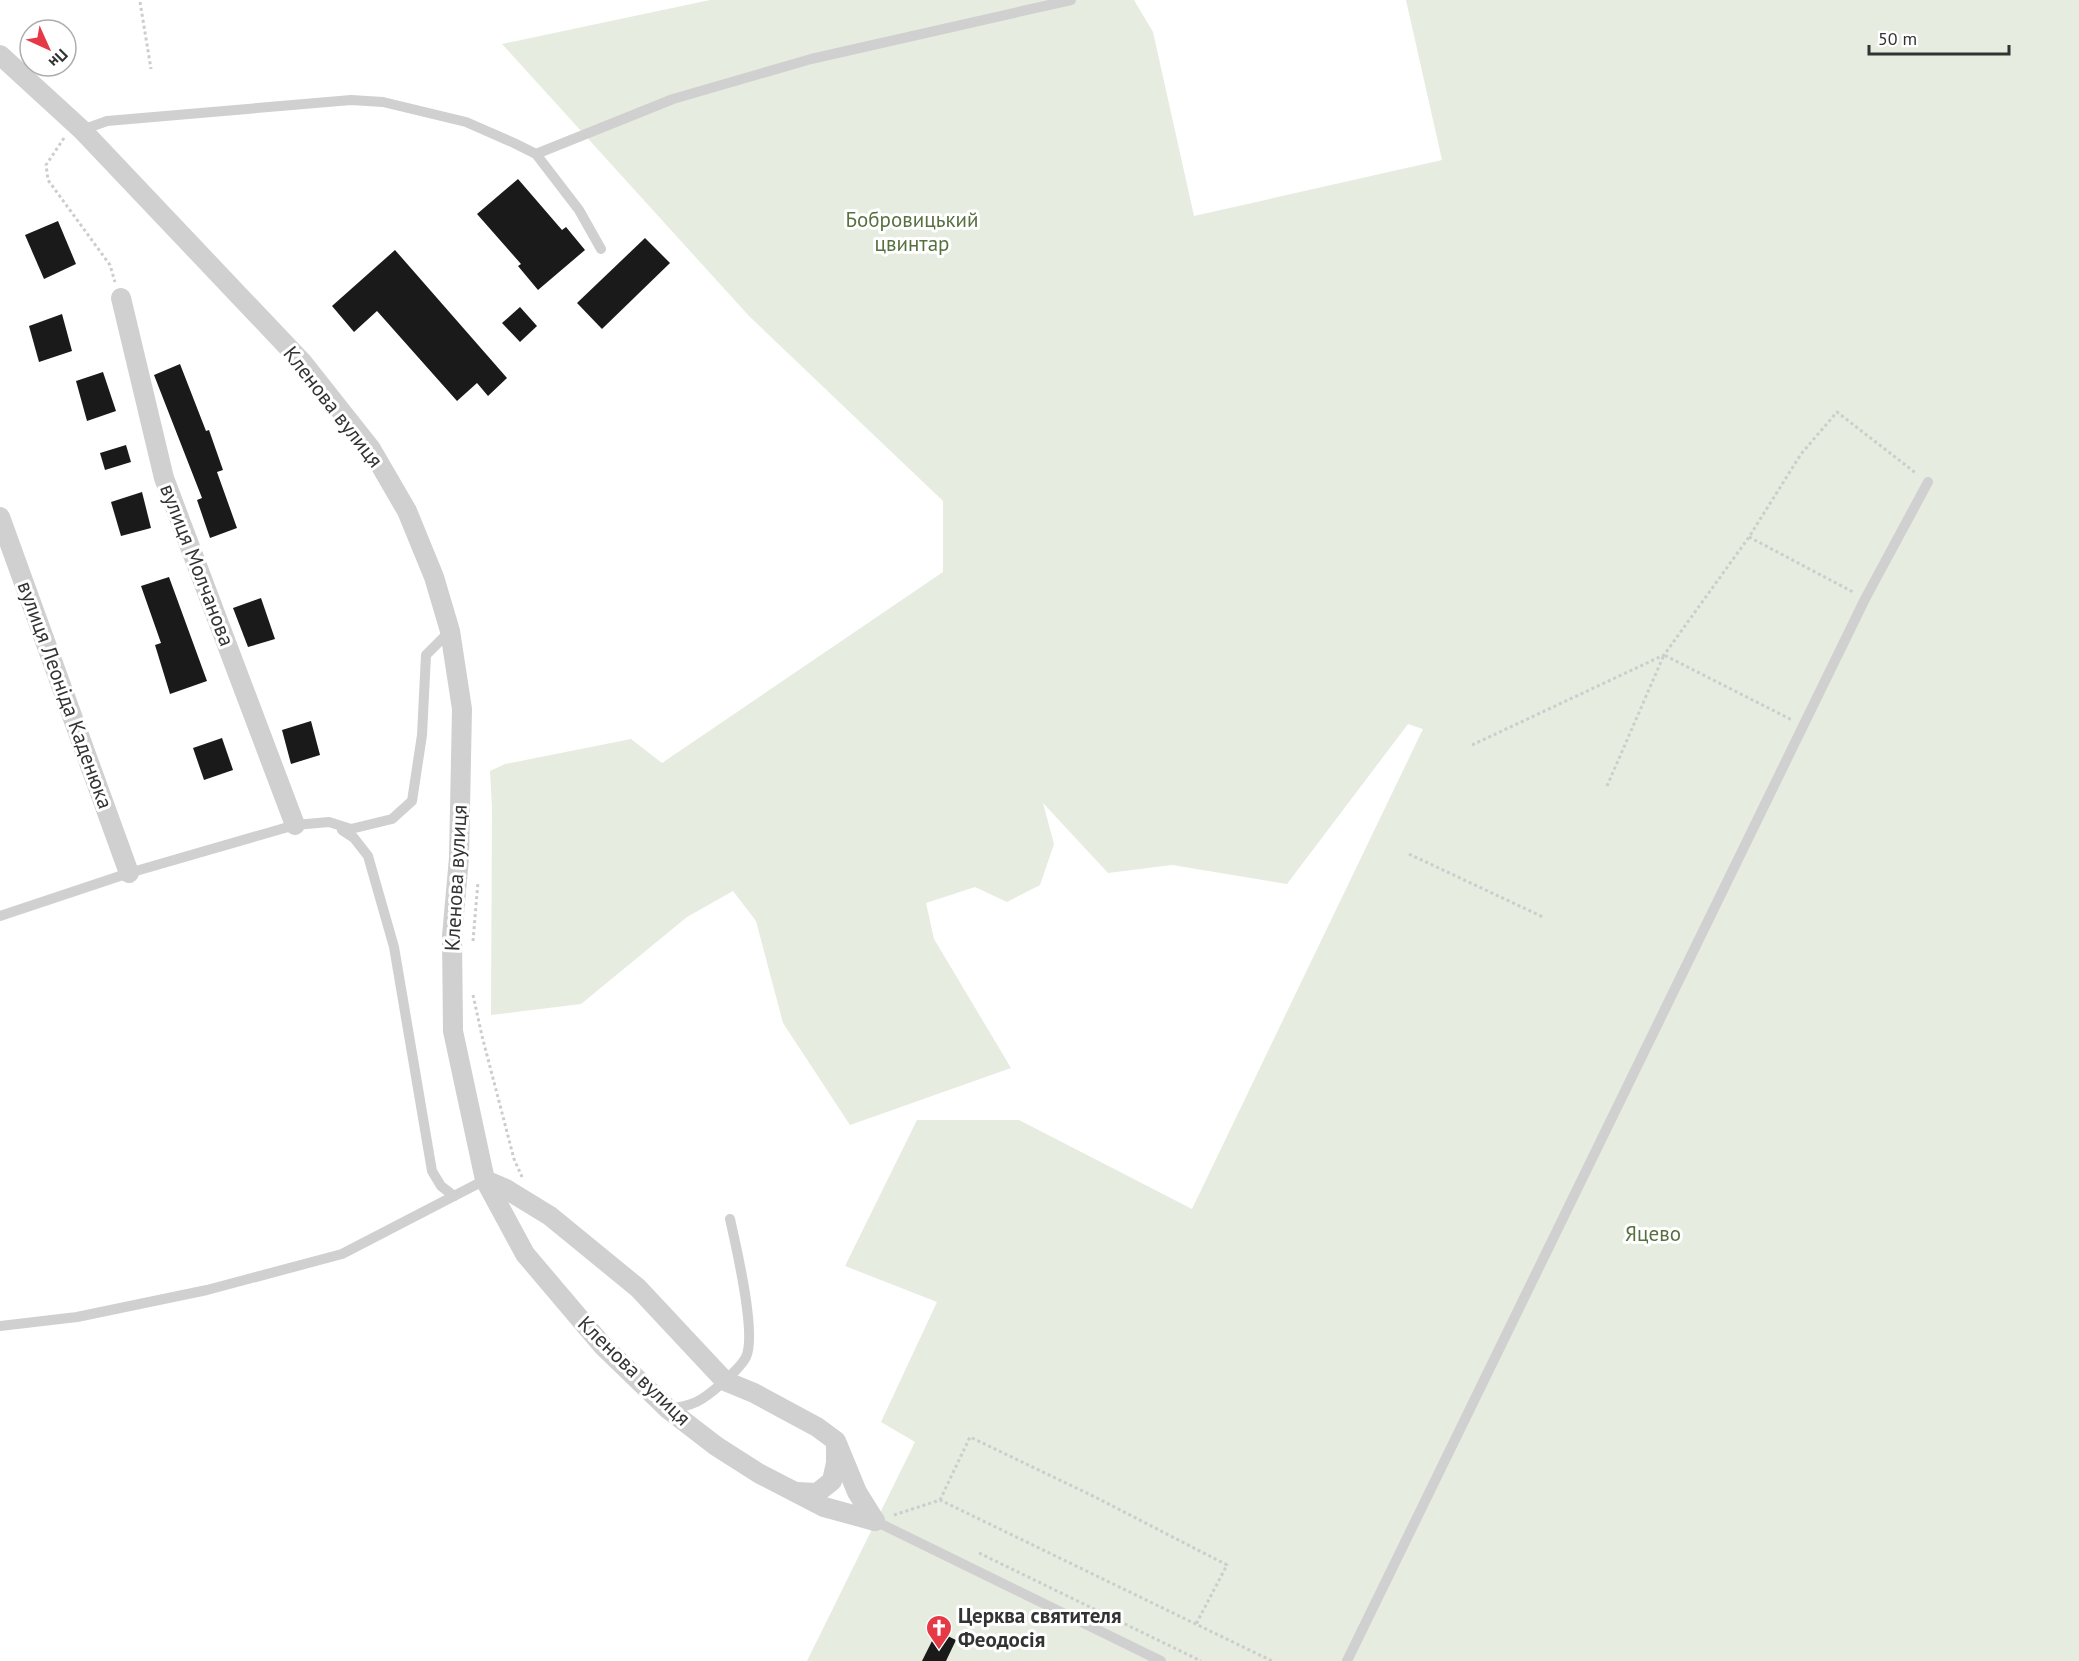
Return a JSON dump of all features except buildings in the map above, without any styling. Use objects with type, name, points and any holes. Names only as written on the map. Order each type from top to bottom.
[{"type":"street","name":"Кленова вулиця","points":[[0,55],[39,82],[78,127],[303,363],[371,449],[407,511],[434,577],[450,631],[462,709],[459,858],[452,936],[453,1031],[485,1180],[525,1254],[603,1346],[668,1409],[716,1446],[760,1474],[824,1507],[875,1521]]},
{"type":"street","name":"вулиця Молчанова","points":[[120,298],[164,478],[295,825]]},
{"type":"street","name":"вулиця Леоніда Каденюка","points":[[0,517],[129,873]]},
{"type":"street","points":[[485,1180],[506,1189],[550,1216],[638,1288],[725,1380],[817,1427],[836,1441],[857,1492],[875,1521]]},
{"type":"street","points":[[794,1492],[817,1493],[832,1481],[836,1463],[836,1441]]},
{"type":"lane","points":[[536,154],[673,99],[811,59],[1071,0]]},
{"type":"lane","points":[[78,127],[107,121],[351,100],[383,102],[466,122],[536,154],[579,210],[601,249]]},
{"type":"lane","points":[[1347,1661],[1865,599],[1928,482]]},
{"type":"lane","points":[[0,916],[129,873],[295,825],[329,822],[351,829],[392,819],[412,801],[422,735],[426,655],[450,631]]},
{"type":"lane","points":[[329,822],[354,838],[368,856],[394,947],[432,1171],[441,1186],[454,1196]]},
{"type":"lane","points":[[0,1326],[77,1317],[207,1290],[342,1254],[485,1180]]},
{"type":"lane","points":[[668,1409],[690,1407],[712,1392],[736,1370],[747,1356],[750,1334],[741,1268],[730,1219]]},
{"type":"lane","points":[[875,1521],[1161,1661]]},
{"type":"path","points":[[140,2],[151,69]]},
{"type":"path","points":[[78,127],[46,165],[48,180],[110,266],[120,298]]},
{"type":"path","points":[[1607,786],[1664,655],[1749,537],[1801,454],[1837,412],[1928,482]]},
{"type":"path","points":[[1749,537],[1865,599]]},
{"type":"path","points":[[1664,655],[1803,726]]},
{"type":"path","points":[[1472,745],[1664,655]]},
{"type":"path","points":[[1409,854],[1543,917]]},
{"type":"path","points":[[472,948],[477,878]]},
{"type":"path","points":[[473,993],[511,1148],[523,1178]]},
{"type":"path","points":[[940,1500],[970,1437],[1097,1498],[1227,1565],[1196,1624]]},
{"type":"path","points":[[875,1521],[940,1500],[1272,1661]]},
{"type":"green space","points":[[710,0],[1134,0],[1153,32],[1194,216],[1442,160],[1406,0],[2079,0],[2079,1661],[807,1661],[915,1442],[881,1422],[937,1302],[845,1266],[917,1120],[1019,1120],[1192,1209],[1423,729],[1408,724],[1287,884],[1172,865],[1108,873],[1043,803],[1054,844],[1040,885],[1007,902],[975,887],[926,903],[934,939],[1011,1068],[850,1125],[783,1023],[756,921],[733,891],[687,917],[581,1004],[491,1015],[492,807],[490,771],[505,764],[631,739],[662,763],[943,572],[943,501],[749,316],[502,44]]},
{"type":"place","name":"Церква святителя Феодосія","points":[[939,1651]]},
{"type":"park label","name":"Бобровицький цвинтар","points":[[912,232]]},
{"type":"park label","name":"Яцево","points":[[1653,1234]]}]
